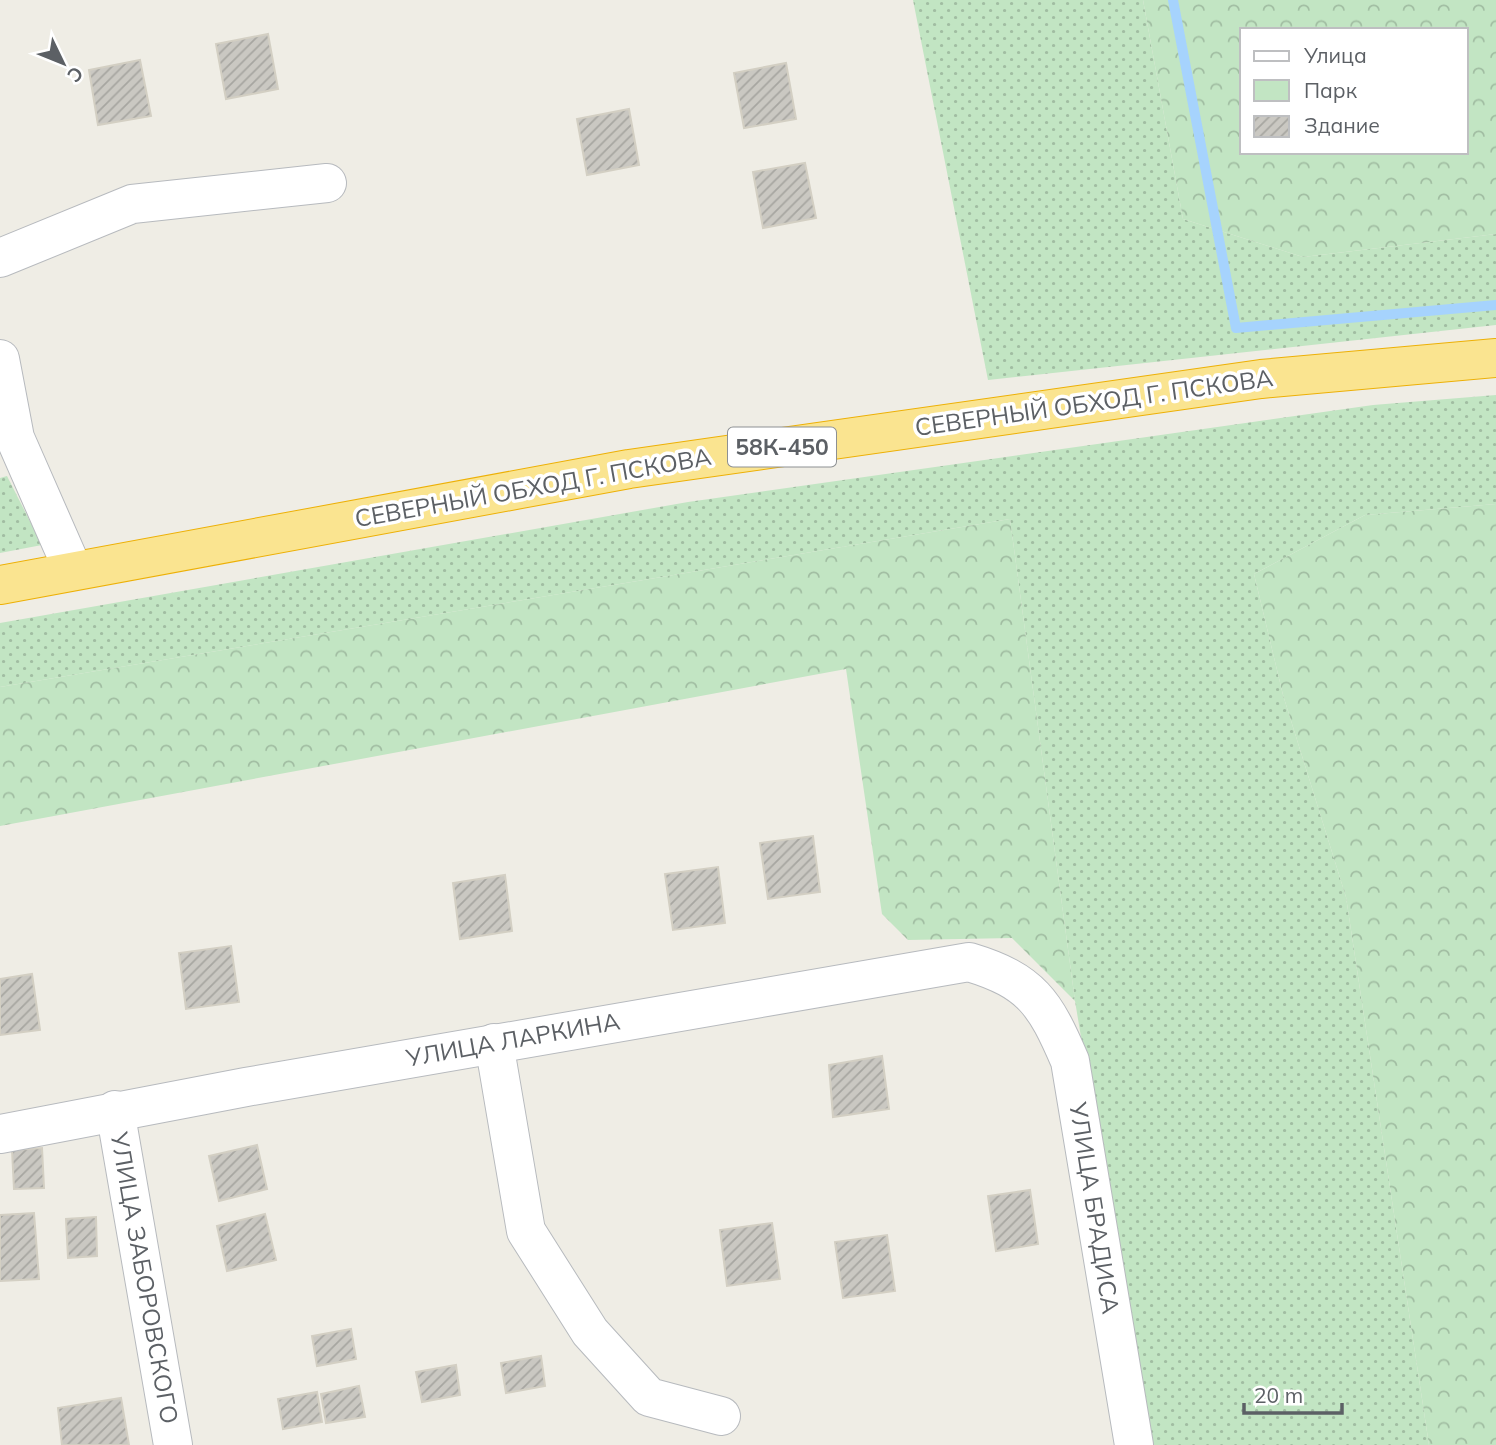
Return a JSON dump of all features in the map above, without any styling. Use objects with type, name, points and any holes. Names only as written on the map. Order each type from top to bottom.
[{"type":"highway","name":"СЕВЕРНЫЙ ОБХОД Г. ПСКОВА","points":[[72,570],[629,469],[1261,379],[1496,358]]},
{"type":"highway","name":"58К-450","points":[[0,585],[72,570]]},
{"type":"street","points":[[0,258],[132,204],[327,183]]},
{"type":"street","points":[[0,359],[15,438],[72,570]]},
{"type":"street","name":"УЛИЦА ЛАРКИНА","points":[[0,1134],[115,1110],[969,962],[998,971],[1022,985]]},
{"type":"street","name":"УЛИЦА БРАДИСА","points":[[1022,985],[1051,1015],[1070,1061],[1134,1445]]},
{"type":"street","points":[[494,1043],[526,1231],[590,1332],[649,1397],[720,1416]]},
{"type":"street","name":"УЛИЦА ЗАБОРОВСКОГО","points":[[115,1110],[173,1445]]},
{"type":"green space","points":[[913,0],[1143,0],[1183,219],[1303,257],[1496,234],[1496,325],[988,380]]},
{"type":"green space","points":[[1143,0],[1496,0],[1496,234],[1303,257],[1183,219]]},
{"type":"green space","points":[[1496,395],[1496,504],[1365,515],[1254,574],[1283,695],[1346,897],[1429,1445],[1149,1445],[1075,1001],[1010,519],[0,687],[0,623],[688,502],[1373,405]]},
{"type":"green space","points":[[7,476],[42,545],[0,553],[0,478]]},
{"type":"green space","points":[[1496,504],[1496,1445],[1429,1445],[1346,897],[1283,695],[1254,574],[1365,515]]},
{"type":"green space","points":[[1010,519],[1075,1001],[1012,938],[908,940],[882,914],[846,669],[0,826],[0,687]]},
{"type":"building","points":[[268,34],[278,89],[226,99],[216,44]]},
{"type":"building","points":[[140,60],[151,116],[98,125],[89,70]]},
{"type":"building","points":[[786,63],[796,119],[744,128],[734,73]]},
{"type":"building","points":[[629,109],[639,165],[587,175],[577,119]]},
{"type":"building","points":[[805,163],[816,218],[763,228],[753,172]]},
{"type":"building","points":[[813,836],[820,892],[768,899],[760,843]]},
{"type":"building","points":[[718,867],[725,923],[673,930],[665,874]]},
{"type":"building","points":[[505,875],[512,931],[460,939],[453,883]]},
{"type":"building","points":[[231,946],[239,1002],[186,1009],[179,953]]},
{"type":"building","points":[[32,974],[40,1030],[0,1035],[0,979]]},
{"type":"building","points":[[882,1056],[889,1109],[833,1117],[829,1065]]},
{"type":"building","points":[[257,1145],[267,1189],[219,1201],[209,1156]]},
{"type":"building","points":[[42,1148],[44,1188],[14,1189],[12,1150]]},
{"type":"building","points":[[1030,1190],[1038,1244],[996,1251],[988,1196]]},
{"type":"building","points":[[34,1213],[39,1279],[0,1281],[0,1215]]},
{"type":"building","points":[[265,1214],[276,1260],[227,1271],[217,1226]]},
{"type":"building","points":[[96,1217],[97,1256],[68,1258],[66,1219]]},
{"type":"building","points":[[772,1223],[780,1279],[727,1286],[720,1230]]},
{"type":"building","points":[[887,1235],[895,1291],[843,1298],[835,1242]]},
{"type":"building","points":[[351,1329],[356,1359],[317,1366],[312,1336]]},
{"type":"building","points":[[541,1356],[545,1386],[506,1393],[501,1363]]},
{"type":"building","points":[[456,1365],[460,1395],[422,1402],[416,1372]]},
{"type":"building","points":[[359,1386],[365,1417],[326,1423],[321,1394]]},
{"type":"building","points":[[317,1392],[322,1422],[283,1429],[278,1399]]},
{"type":"building","points":[[121,1398],[129,1445],[62,1445],[58,1408]]},
{"type":"waterway","points":[[1173,0],[1236,328],[1496,305]]}]
